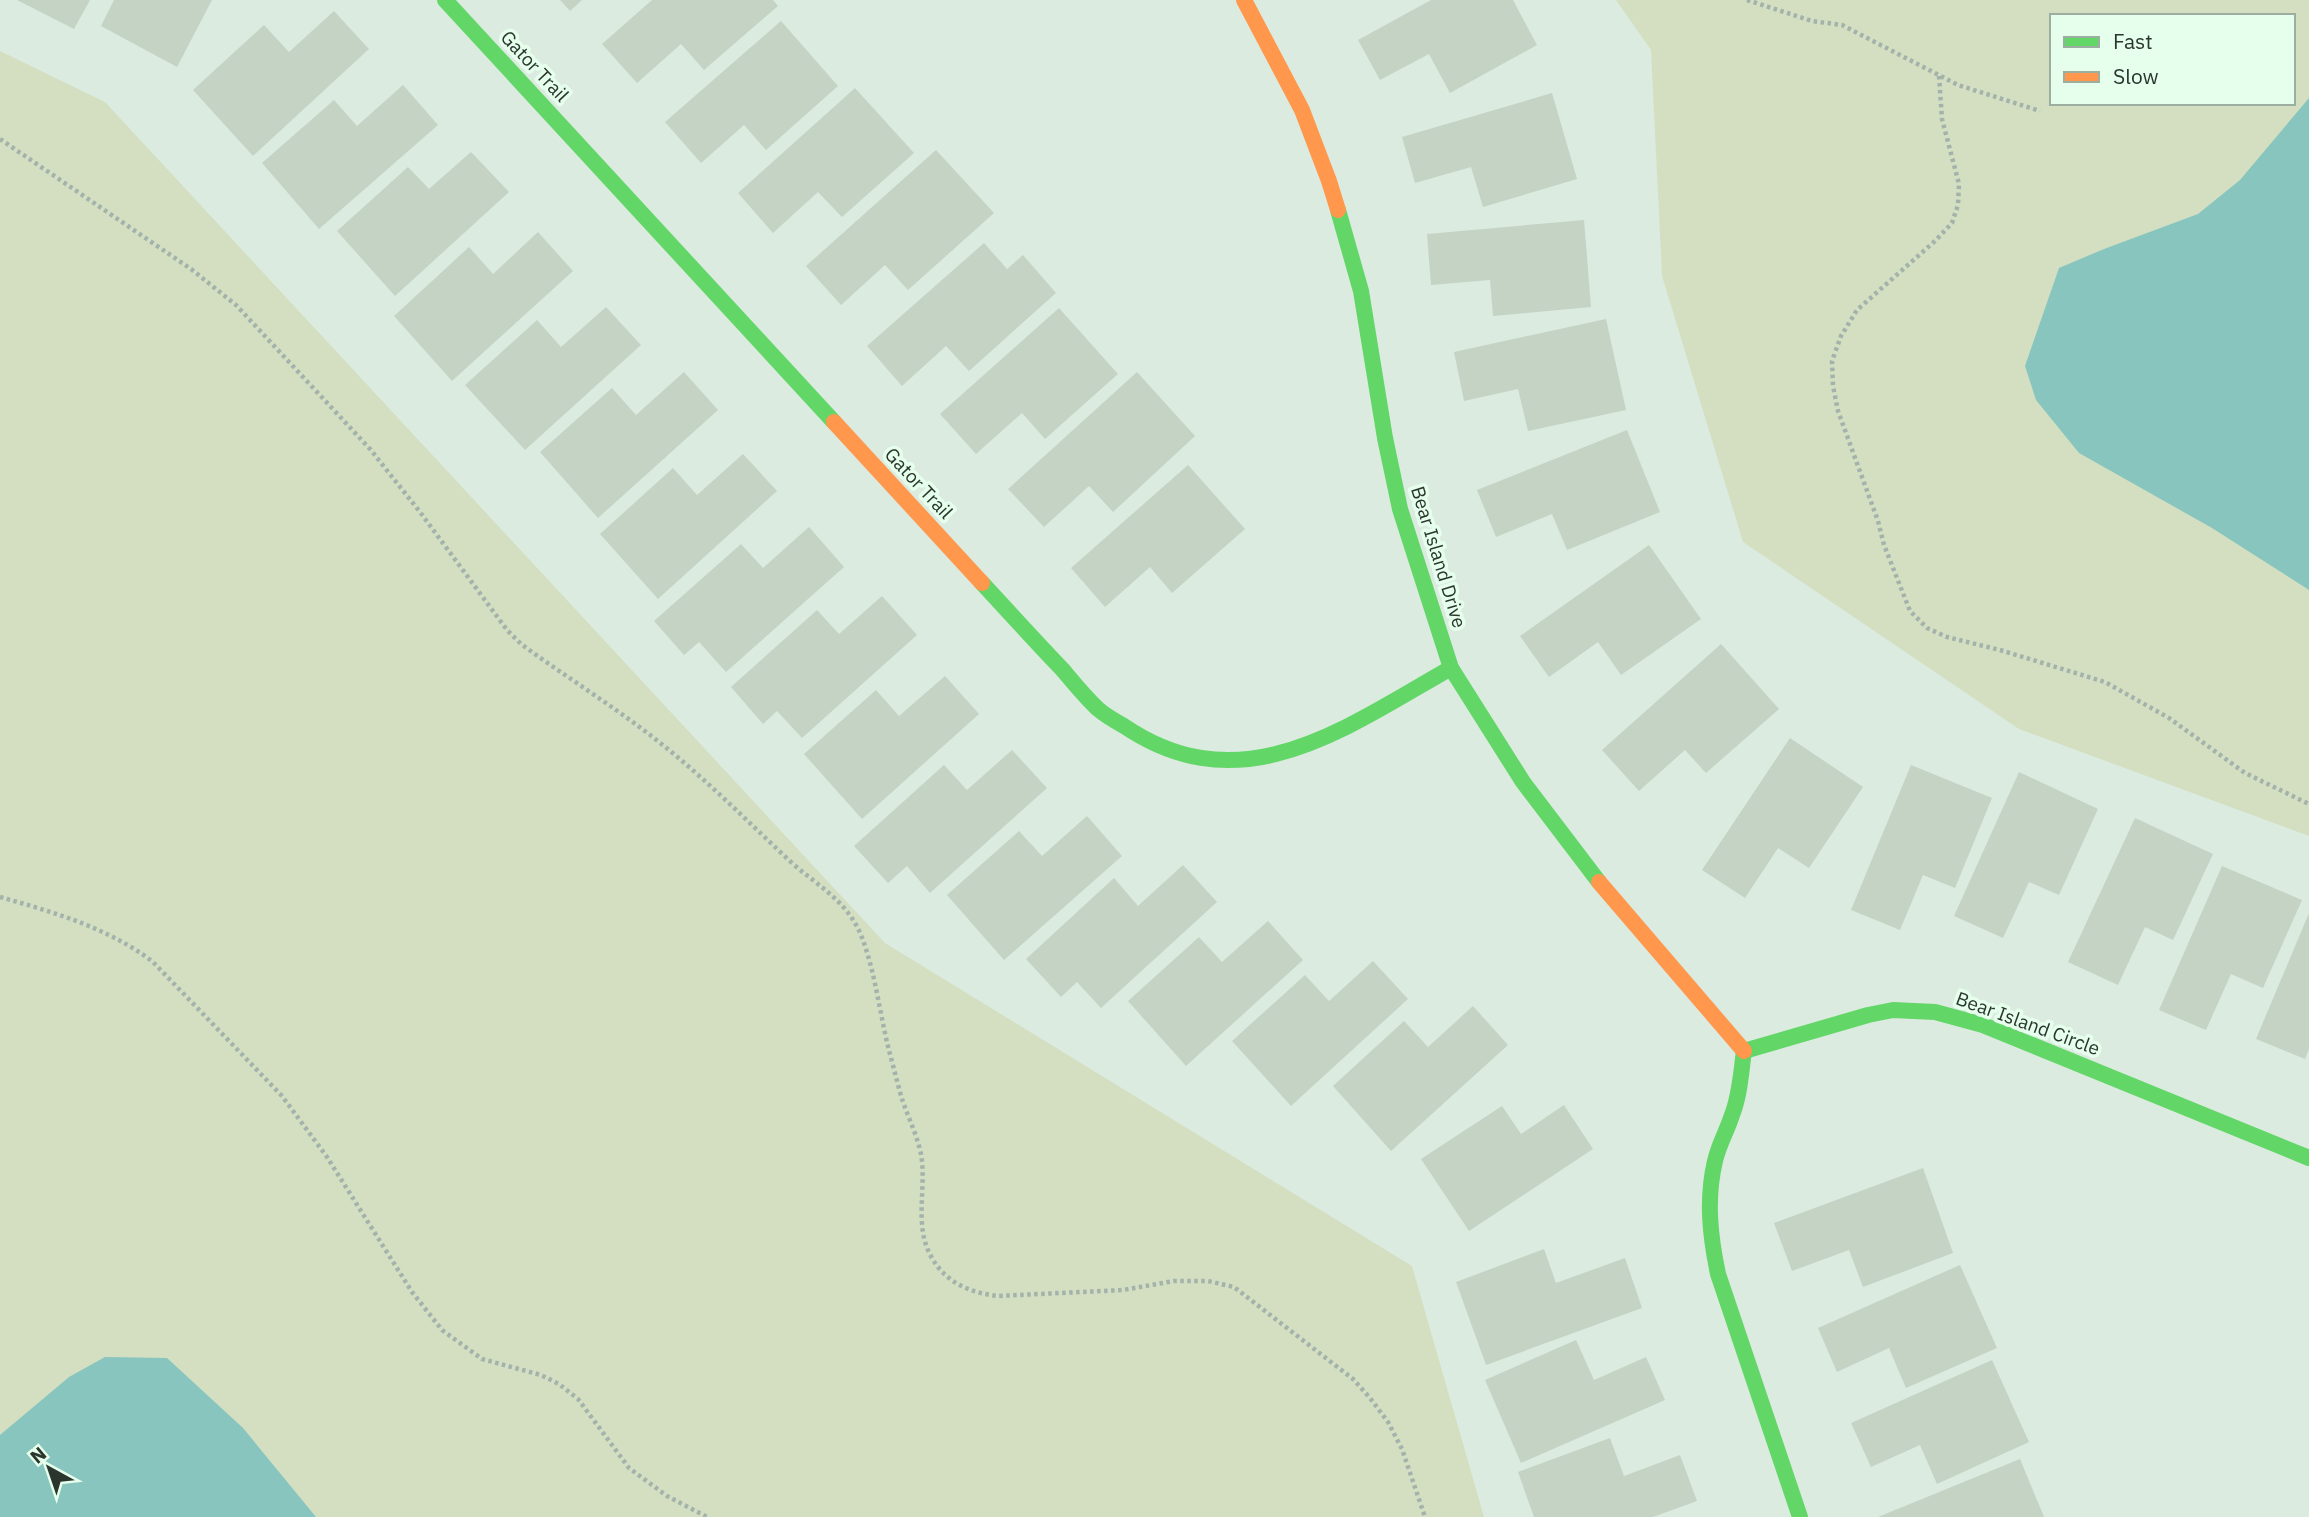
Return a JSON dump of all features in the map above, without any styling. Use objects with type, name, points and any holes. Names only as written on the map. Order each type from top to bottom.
[{"type":"street","name":"Gator Trail","points":[[445,0],[1098,709],[1123,730],[1152,746],[1184,757],[1216,762],[1249,762],[1282,755],[1312,744],[1451,668]]},
{"type":"street","name":"Bear Island Drive","points":[[1244,0],[1302,110],[1329,181],[1361,291],[1385,438],[1400,509],[1451,668],[1523,782],[1587,868],[1745,1051]]},
{"type":"street","name":"Bear Island Circle","points":[[1745,1051],[1818,1031],[1850,1019],[1883,1012],[1917,1010],[1951,1015],[1983,1025],[2309,1158]]},
{"type":"street","points":[[1745,1051],[1734,1112],[1720,1143],[1711,1176],[1707,1210],[1710,1243],[1800,1517]]},
{"type":"path","points":[[1748,0],[1812,21],[1842,25],[1958,85],[2040,111]]},
{"type":"path","points":[[1939,76],[1942,119],[1959,184],[1958,205],[1952,223],[1857,310],[1841,336],[1832,361],[1838,411],[1878,521],[1884,545],[1910,611],[1927,628],[1947,637],[2105,682],[2169,718],[2245,773],[2309,804]]},
{"type":"path","points":[[0,139],[191,269],[236,304],[370,449],[507,630],[521,644],[657,740],[697,773],[808,877],[844,906],[854,920],[867,953],[898,1085],[920,1150],[921,1219],[925,1241],[940,1270],[963,1287],[981,1294],[998,1296],[1123,1290],[1174,1281],[1208,1281],[1234,1287],[1353,1378],[1370,1398],[1388,1422],[1402,1449],[1425,1517]]},
{"type":"path","points":[[0,897],[107,932],[153,961],[282,1096],[327,1157],[412,1292],[442,1330],[482,1359],[541,1375],[559,1384],[579,1399],[629,1468],[667,1496],[707,1517]]},
{"type":"green space","points":[[1616,0],[2309,0],[2309,836],[2019,729],[1743,542],[1662,276],[1651,50]]},
{"type":"green space","points":[[0,51],[105,102],[885,943],[1412,1266],[1484,1517],[0,1517]]},
{"type":"water","points":[[2309,98],[2309,590],[2212,528],[2079,453],[2036,400],[2025,366],[2059,268],[2198,214],[2240,180]]},
{"type":"water","points":[[105,1357],[167,1358],[243,1428],[316,1517],[0,1517],[0,1435],[69,1377]]},
{"type":"building","points":[[17,0],[90,0],[74,29]]},
{"type":"building","points":[[114,0],[212,0],[177,67],[101,26]]},
{"type":"building","points":[[560,0],[582,0],[570,11]]},
{"type":"building","points":[[652,0],[773,0],[778,6],[704,70],[681,44],[637,83],[602,44]]},
{"type":"building","points":[[1431,0],[1513,0],[1537,45],[1450,93],[1429,54],[1380,80],[1358,40]]},
{"type":"building","points":[[334,11],[369,49],[253,156],[193,90],[264,25],[289,52]]},
{"type":"building","points":[[781,21],[838,86],[766,150],[744,125],[701,163],[665,122]]},
{"type":"building","points":[[403,85],[438,125],[319,229],[262,163],[334,100],[357,126]]},
{"type":"building","points":[[855,88],[914,153],[842,217],[818,192],[773,233],[738,193]]},
{"type":"building","points":[[1552,93],[1577,179],[1483,207],[1471,167],[1415,183],[1402,137]]},
{"type":"building","points":[[936,150],[994,213],[908,290],[885,265],[841,305],[806,266]]},
{"type":"building","points":[[471,152],[509,192],[395,296],[337,231],[408,167],[429,189]]},
{"type":"building","points":[[1584,220],[1591,307],[1493,316],[1490,280],[1431,285],[1427,234]]},
{"type":"building","points":[[538,232],[573,271],[452,381],[394,316],[469,247],[493,274]]},
{"type":"building","points":[[984,243],[1007,269],[1023,255],[1056,293],[969,371],[946,346],[902,386],[867,346]]},
{"type":"building","points":[[606,307],[641,345],[525,450],[465,385],[537,320],[561,347]]},
{"type":"building","points":[[1059,308],[1118,374],[1045,439],[1022,413],[976,454],[940,414]]},
{"type":"building","points":[[1606,319],[1626,410],[1528,431],[1518,389],[1464,401],[1454,352]]},
{"type":"building","points":[[684,372],[718,410],[598,518],[540,452],[612,388],[636,415]]},
{"type":"building","points":[[1137,372],[1195,436],[1113,512],[1089,486],[1044,527],[1008,489]]},
{"type":"building","points":[[1627,430],[1660,512],[1567,550],[1552,514],[1496,537],[1477,490]]},
{"type":"building","points":[[743,454],[777,491],[658,599],[600,534],[673,468],[697,495]]},
{"type":"building","points":[[1188,465],[1245,529],[1172,593],[1150,567],[1105,607],[1071,568]]},
{"type":"building","points":[[809,527],[844,567],[726,672],[699,642],[684,655],[654,621],[741,544],[763,568]]},
{"type":"building","points":[[1649,545],[1701,619],[1621,675],[1598,642],[1549,677],[1520,636]]},
{"type":"building","points":[[882,596],[917,635],[802,738],[777,711],[763,724],[731,687],[817,610],[839,634]]},
{"type":"building","points":[[1721,644],[1779,709],[1706,773],[1685,750],[1639,791],[1602,750]]},
{"type":"building","points":[[945,676],[979,714],[862,819],[804,754],[876,690],[899,716]]},
{"type":"building","points":[[1790,738],[1863,787],[1809,868],[1778,848],[1745,898],[1702,870]]},
{"type":"building","points":[[1012,750],[1047,788],[930,893],[907,866],[888,883],[854,846],[944,765],[967,790]]},
{"type":"building","points":[[1911,765],[1992,798],[1955,888],[1923,875],[1900,930],[1851,910]]},
{"type":"building","points":[[2019,772],[2098,809],[2059,895],[2029,882],[2003,938],[1954,916]]},
{"type":"building","points":[[1087,816],[1122,856],[1004,960],[947,895],[1019,831],[1042,856]]},
{"type":"building","points":[[2135,818],[2213,854],[2173,940],[2145,927],[2118,985],[2068,962]]},
{"type":"building","points":[[1183,865],[1217,902],[1101,1008],[1077,982],[1061,997],[1026,959],[1114,878],[1138,906]]},
{"type":"building","points":[[2222,866],[2302,900],[2263,988],[2231,974],[2206,1030],[2159,1010]]},
{"type":"building","points":[[2309,913],[2309,1049],[2305,1059],[2256,1039]]},
{"type":"building","points":[[1268,921],[1303,960],[1186,1066],[1128,1001],[1199,937],[1222,962]]},
{"type":"building","points":[[1373,961],[1408,999],[1291,1106],[1232,1041],[1305,975],[1329,1001]]},
{"type":"building","points":[[1473,1006],[1508,1045],[1391,1151],[1333,1086],[1404,1021],[1428,1047]]},
{"type":"building","points":[[1564,1105],[1593,1149],[1469,1231],[1421,1159],[1502,1106],[1521,1134]]},
{"type":"building","points":[[1923,1168],[1953,1253],[1863,1287],[1849,1250],[1792,1271],[1774,1223]]},
{"type":"building","points":[[1544,1249],[1556,1283],[1625,1258],[1642,1308],[1486,1365],[1456,1282]]},
{"type":"building","points":[[1960,1265],[1997,1348],[1906,1388],[1889,1348],[1837,1372],[1818,1328]]},
{"type":"building","points":[[1576,1340],[1594,1380],[1646,1357],[1665,1400],[1521,1463],[1485,1380]]},
{"type":"building","points":[[1992,1360],[2029,1442],[1937,1484],[1920,1445],[1871,1467],[1851,1423]]},
{"type":"building","points":[[1610,1438],[1624,1476],[1680,1455],[1697,1501],[1653,1517],[1534,1517],[1518,1472]]},
{"type":"building","points":[[2020,1459],[2044,1517],[1878,1517]]},
{"type":"traffic: fast","points":[[445,0],[834,422]]},
{"type":"traffic: fast","points":[[1338,210],[1361,291],[1385,438],[1400,509],[1451,668],[1523,782],[1599,882]]},
{"type":"traffic: fast","points":[[982,583],[1101,711],[1168,749],[1210,759],[1251,759],[1292,750],[1372,714],[1451,668]]},
{"type":"traffic: fast","points":[[1744,1051],[1868,1015],[1893,1010],[1935,1012],[1983,1025],[2309,1158]]},
{"type":"traffic: fast","points":[[1744,1051],[1737,1100],[1712,1175],[1711,1232],[1718,1274],[1800,1517]]},
{"type":"traffic: slow","points":[[1244,0],[1302,110],[1338,210]]},
{"type":"traffic: slow","points":[[834,422],[982,583]]},
{"type":"traffic: slow","points":[[1599,882],[1744,1051]]}]
